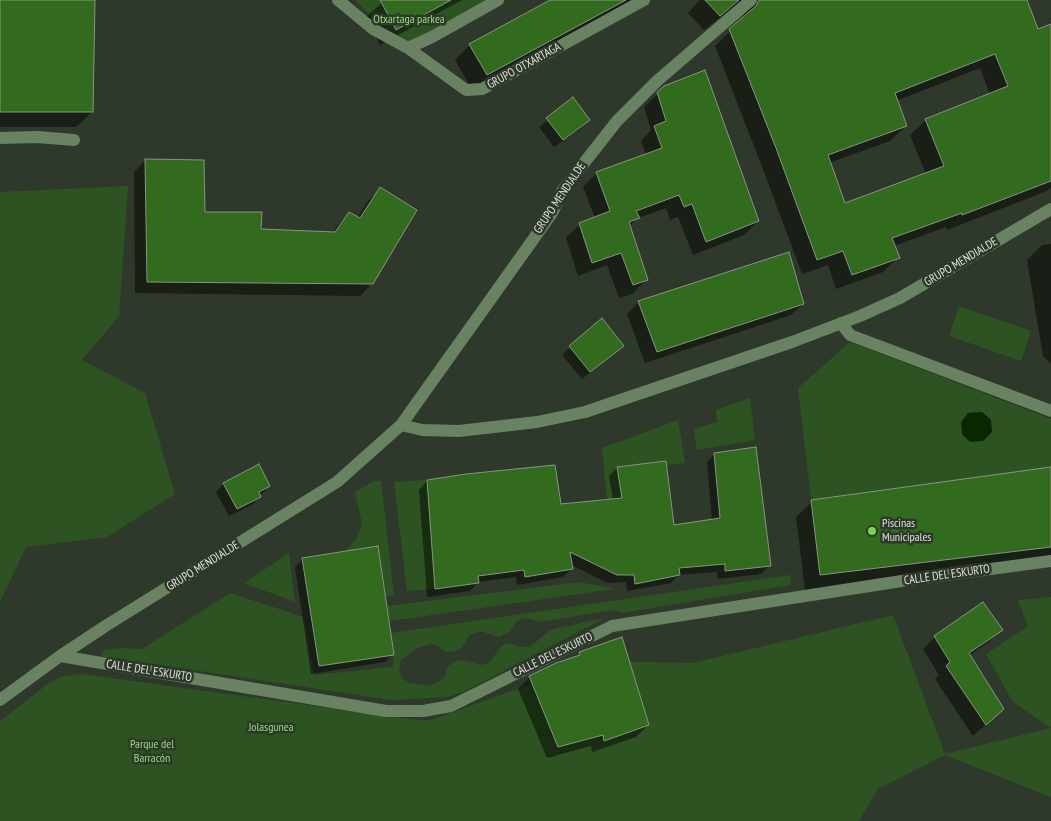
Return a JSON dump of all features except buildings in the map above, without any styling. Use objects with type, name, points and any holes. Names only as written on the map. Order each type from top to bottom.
[{"type":"street","name":"GRUPO OTXARTAGA","points":[[338,0],[373,29],[408,48],[466,90],[482,89],[644,0]]},
{"type":"street","points":[[408,48],[432,37],[498,0]]},
{"type":"street","name":"GRUPO MENDIALDE","points":[[0,700],[60,656],[337,482],[401,425],[546,220],[562,191],[622,116],[657,81],[751,0]]},
{"type":"street","points":[[0,138],[37,137],[74,140]]},
{"type":"street","name":"GRUPO MENDIALDE","points":[[401,425],[422,430],[459,431],[536,422],[585,412],[792,342],[900,298],[1051,209]]},
{"type":"street","points":[[842,323],[850,334],[1051,411]]},
{"type":"street","name":"CALLE DEL ESKURTO","points":[[60,656],[386,711],[423,711],[450,706],[612,626],[908,580],[1051,561]]},
{"type":"green space","name":"Otxartaga parkea","points":[[355,0],[489,0],[418,39],[407,42],[384,29]]},
{"type":"green space","points":[[128,186],[119,316],[82,360],[145,393],[175,494],[107,537],[26,547],[0,602],[0,192]]},
{"type":"green space","points":[[959,306],[1031,331],[1021,361],[949,336]]},
{"type":"green space","points":[[850,342],[1051,419],[1051,547],[820,575],[798,388]]},
{"type":"green space","points":[[750,398],[755,440],[697,450],[694,429],[717,422],[716,410]]},
{"type":"green space","points":[[678,420],[685,463],[666,465],[666,461],[617,467],[630,547],[613,499],[607,499],[602,448]]},
{"type":"green space","points":[[427,480],[435,589],[407,591],[394,482]]},
{"type":"green space","points":[[374,481],[381,481],[394,595],[386,596],[378,546],[345,552],[356,539],[362,524],[355,492]]},
{"type":"green space","points":[[289,553],[295,602],[244,583]]},
{"type":"green space","points":[[790,575],[791,585],[622,613],[612,610],[539,622],[523,618],[516,622],[509,632],[499,637],[480,631],[470,635],[461,648],[456,651],[446,652],[438,646],[431,644],[417,648],[400,661],[399,673],[402,678],[409,683],[430,686],[445,676],[448,666],[454,662],[462,660],[482,665],[490,662],[502,645],[509,643],[521,647],[530,647],[550,630],[605,618],[463,692],[448,697],[391,700],[101,656],[104,650],[120,648],[142,649],[230,593],[304,617],[314,675],[393,667],[394,654],[391,633]]},
{"type":"green space","points":[[580,582],[614,589],[390,621],[387,606]]},
{"type":"green space","points":[[1051,597],[1051,728],[1013,702],[986,654],[1028,626],[1018,600]]},
{"type":"green space","points":[[893,615],[945,754],[1051,728],[1051,797],[945,755],[878,789],[859,821],[0,821],[0,721],[49,683],[64,676],[82,674],[416,720],[431,720],[595,661],[693,663]]},
{"type":"shaded area","points":[[982,412],[991,420],[992,432],[983,441],[970,442],[962,434],[961,422],[968,413]]},
{"type":"place","name":"Piscinas Municipales","points":[[872,531]]},
{"type":"park label","name":"Jolasgunea","points":[[271,728]]},
{"type":"park label","name":"Parque del Barracón","points":[[152,752]]}]
